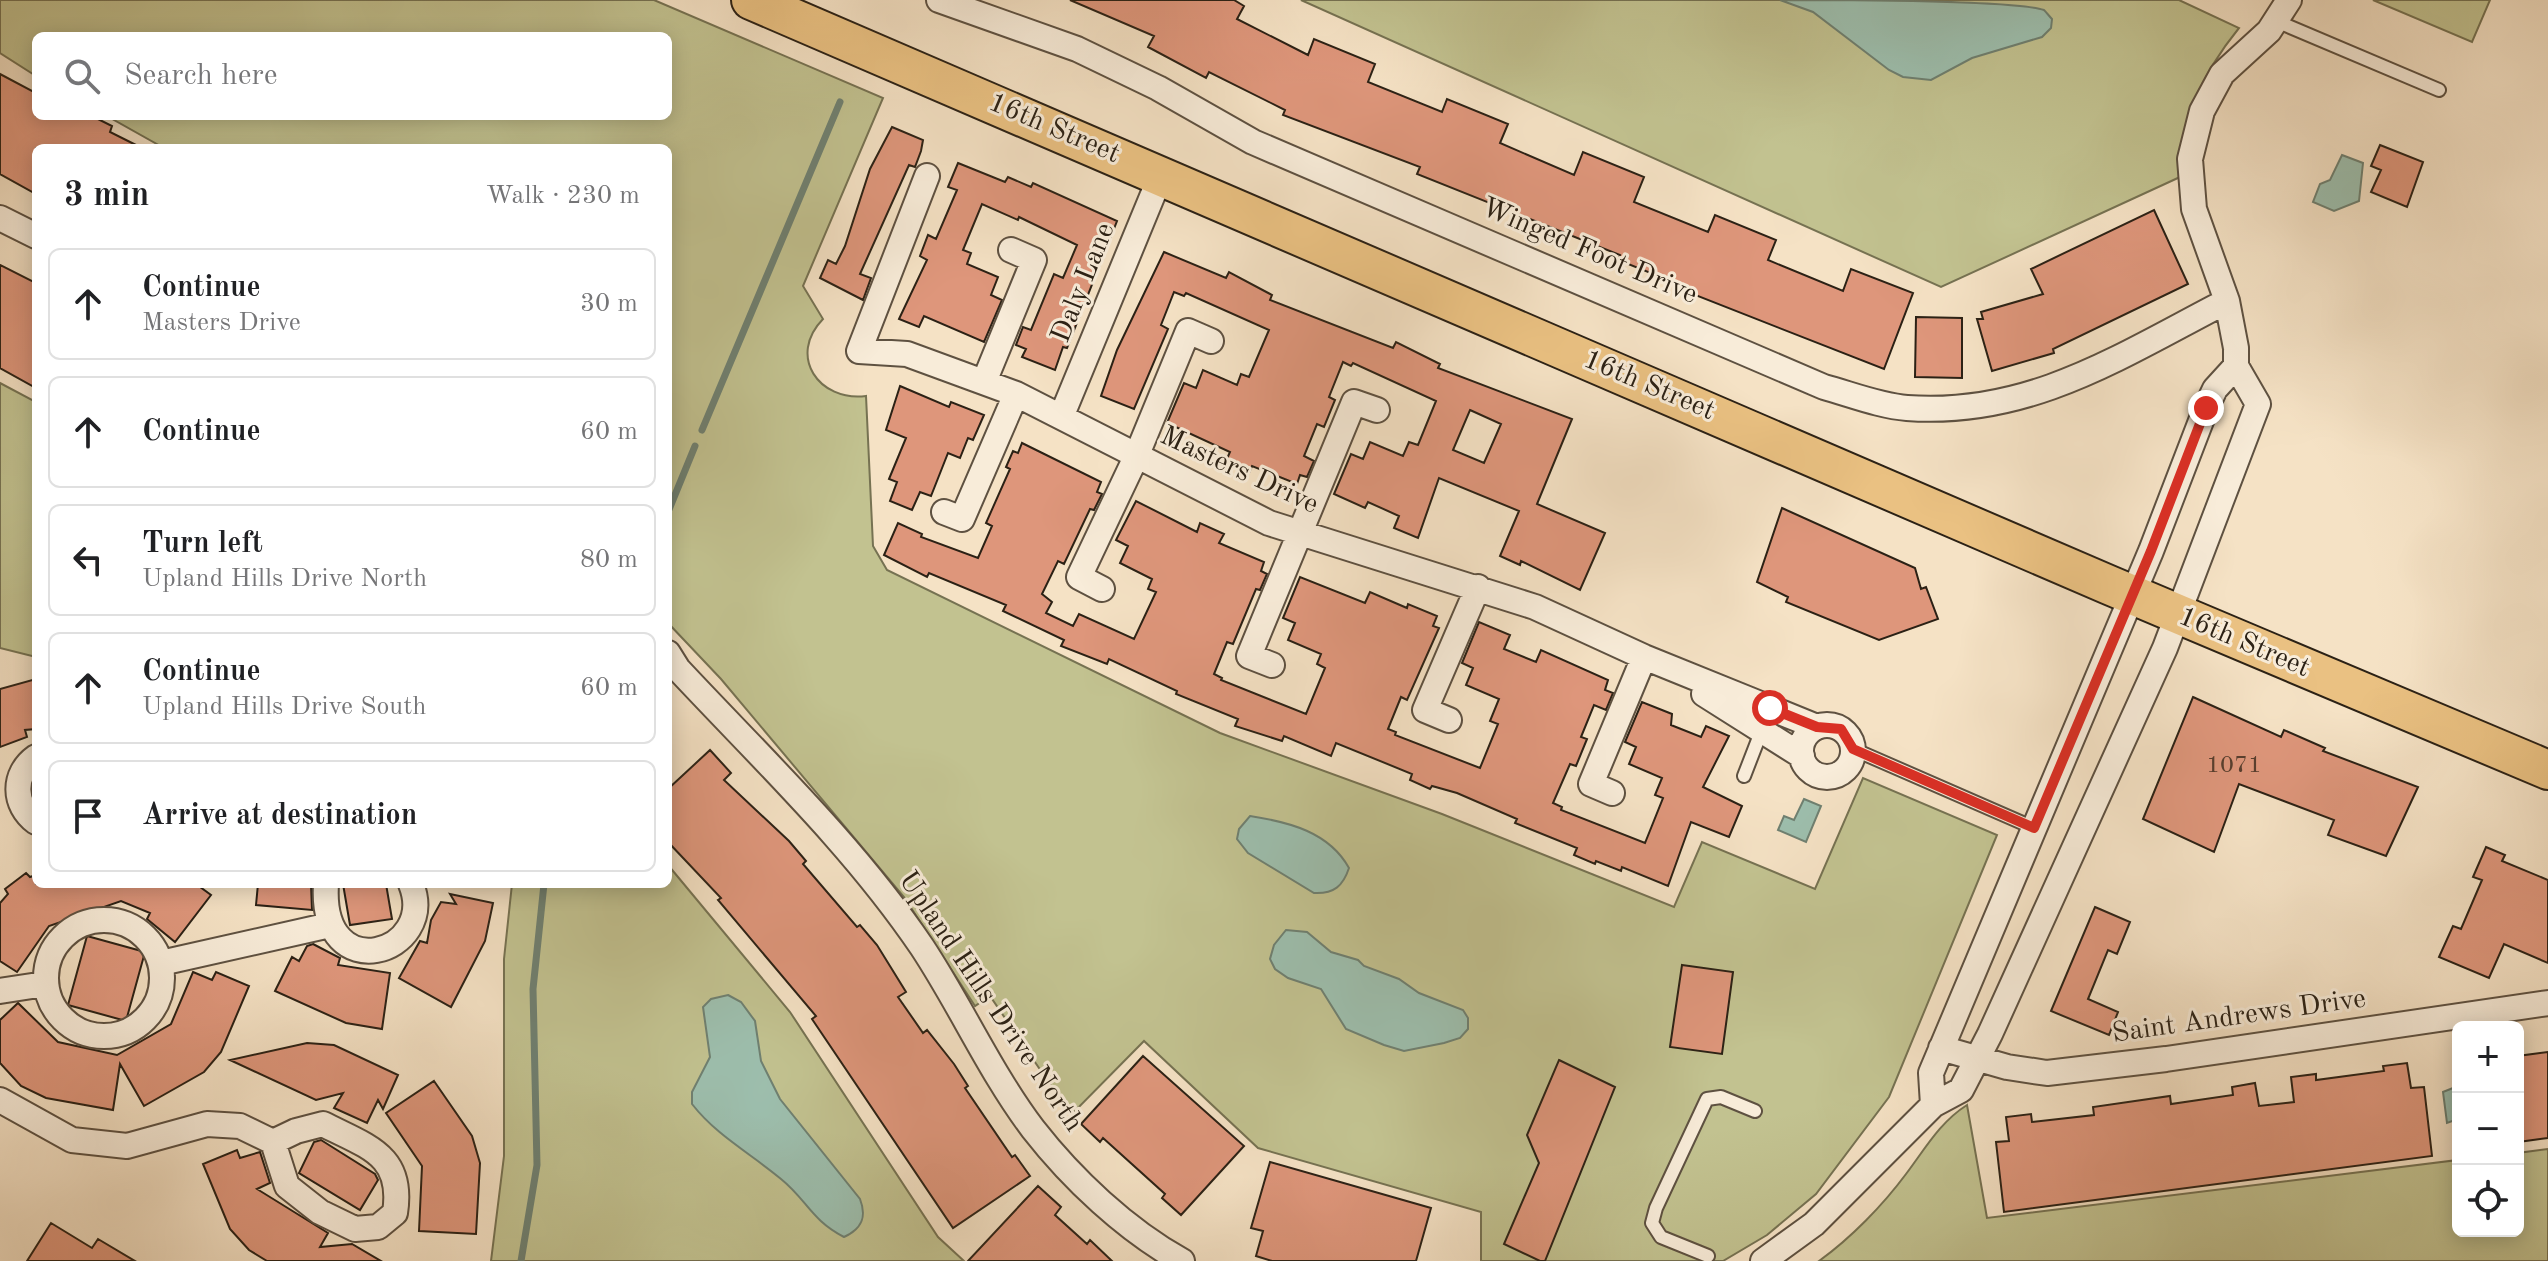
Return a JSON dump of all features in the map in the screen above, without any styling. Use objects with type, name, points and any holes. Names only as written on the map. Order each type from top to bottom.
[{"type":"main road","name":"16th Street","points":[[751,0],[2133,596],[2548,770]]},
{"type":"street","name":"Winged Foot Drive","points":[[939,0],[1077,49],[1158,88],[1253,142],[1824,387],[1905,408],[1990,407],[2072,381],[2227,301]]},
{"type":"street","points":[[1763,1261],[1814,1224],[1933,1105],[1961,1090],[1978,1060],[2178,615],[2258,404],[2236,366],[2236,348],[2227,301],[2194,209],[2190,159],[2202,111],[2222,74],[2282,10]]},
{"type":"street","name":"Daly Lane","points":[[1062,415],[1161,175]]},
{"type":"street","name":"Masters Drive","points":[[927,176],[859,351],[907,354],[1016,394],[1062,415],[1234,509],[1299,535],[1478,587],[1535,607],[1766,718],[1841,729],[1853,749],[1843,772],[1827,777],[1810,771],[1802,756],[1766,718]]},
{"type":"street","points":[[0,218],[32,234]]},
{"type":"street","points":[[984,382],[1034,260],[1011,250]]},
{"type":"street","points":[[1102,589],[1079,577],[1136,457],[1188,331],[1211,341]]},
{"type":"street","points":[[1933,1105],[1931,1073],[1941,1048],[2133,596],[2206,408],[2215,389],[2236,366]]},
{"type":"street","points":[[944,512],[962,519],[1016,394]]},
{"type":"street","points":[[1272,665],[1249,656],[1354,402],[1377,410]]},
{"type":"street","points":[[1449,720],[1425,710],[1478,587]]},
{"type":"street","points":[[1612,793],[1591,784],[1644,657]]},
{"type":"street","name":"Upland Hills Drive North","points":[[672,659],[850,853],[922,947],[1033,1129],[1093,1194],[1163,1250],[1182,1261]]},
{"type":"street","points":[[1802,756],[1804,739],[1817,727]]},
{"type":"street","points":[[32,761],[23,769],[9,795],[32,817]]},
{"type":"street","points":[[326,888],[330,925],[339,939],[356,948],[378,953],[397,943],[407,930],[413,910],[411,888]]},
{"type":"street","points":[[93,921],[122,922],[139,931],[153,945],[161,963],[162,982],[158,1001],[148,1017],[133,1029],[114,1036],[95,1036],[69,1025],[50,1003],[45,984],[46,965],[53,947],[66,932],[93,921]]},
{"type":"street","points":[[161,963],[330,925]]},
{"type":"street","points":[[0,991],[45,984]]},
{"type":"street","name":"Saint Andrews Drive","points":[[1941,1048],[1978,1060],[2047,1073],[2166,1059],[2548,1003]]},
{"type":"street","points":[[0,1100],[72,1140],[127,1146],[207,1124],[240,1126],[273,1142],[323,1124],[364,1145],[392,1167],[399,1188],[395,1213],[378,1227],[355,1229],[320,1212],[287,1186],[273,1142]]},
{"type":"lane","points":[[2282,10],[2439,90]]},
{"type":"lane","points":[[1744,776],[1766,718]]},
{"type":"lane","points":[[1853,749],[2034,828]]},
{"type":"lane","points":[[1708,1256],[1661,1237],[1652,1223],[1656,1208],[1707,1099],[1721,1097],[1755,1111]]},
{"type":"green space","points":[[0,0],[654,0],[883,98],[803,286],[823,319],[808,347],[808,361],[813,374],[834,392],[866,396],[873,546],[887,570],[1220,733],[1442,814],[1674,907],[1702,842],[1815,889],[1863,778],[1997,835],[1889,1097],[1816,1194],[1767,1235],[1723,1261],[1481,1261],[1481,1212],[1258,1148],[1144,1041],[1071,1115],[990,996],[975,1006],[904,897],[721,679],[672,627],[672,144],[157,144],[114,120],[672,120],[672,32],[32,32],[32,73],[0,53]]},
{"type":"green space","points":[[1301,0],[2179,0],[2239,28],[2226,44],[2196,98],[2184,137],[2180,177],[1941,287]]},
{"type":"green space","points":[[2373,0],[2490,0],[2472,42]]},
{"type":"green space","points":[[0,383],[32,400],[32,656],[0,648]]},
{"type":"green space","points":[[672,870],[790,1012],[938,1237],[964,1261],[491,1261],[504,1156],[504,959],[512,888],[672,888]]},
{"type":"green space","points":[[1967,1105],[1987,1218],[2452,1161],[2452,1237],[2524,1237],[2524,1152],[2548,1149],[2548,1261],[1819,1261],[1877,1209],[1957,1112]]},
{"type":"shaded area","points":[[1780,0],[1996,4],[2044,10],[2052,19],[2051,28],[2042,37],[1972,58],[1931,80],[1903,77],[1889,70],[1813,12]]},
{"type":"shaded area","points":[[2342,155],[2363,163],[2359,201],[2334,211],[2313,202],[2320,184],[2330,180]]},
{"type":"shaded area","points":[[1804,799],[1821,806],[1806,842],[1778,830],[1784,816],[1794,820]]},
{"type":"shaded area","points":[[1250,816],[1293,826],[1319,837],[1341,856],[1349,868],[1344,880],[1337,888],[1314,893],[1248,853],[1237,839],[1239,829]]},
{"type":"shaded area","points":[[1286,930],[1307,932],[1331,952],[1358,960],[1364,966],[1399,979],[1419,993],[1463,1010],[1468,1018],[1468,1029],[1460,1038],[1404,1051],[1346,1029],[1321,989],[1288,978],[1275,969],[1270,959],[1274,945]]},
{"type":"shaded area","points":[[728,995],[741,1002],[755,1021],[761,1061],[780,1099],[860,1199],[863,1211],[861,1222],[844,1237],[816,1217],[790,1187],[723,1135],[692,1104],[692,1092],[710,1057],[703,1007],[711,999]]},
{"type":"shaded area","points":[[2452,1088],[2452,1121],[2447,1123],[2443,1092]]},
{"type":"building","points":[[1070,0],[1234,0],[1244,6],[1237,19],[1308,55],[1314,39],[1375,64],[1368,82],[1442,112],[1447,99],[1508,124],[1500,143],[1574,175],[1583,152],[1644,177],[1634,202],[1708,232],[1715,215],[1776,240],[1768,260],[1843,291],[1851,269],[1913,293],[1884,369],[1685,291],[1686,287],[1618,260],[1620,255],[1417,174],[1420,167],[1283,115],[1285,110],[1209,72],[1206,78],[1148,47],[1154,36]]},
{"type":"building","points":[[0,74],[32,91],[32,120],[100,120],[112,126],[110,132],[134,144],[32,144],[32,192],[0,174]]},
{"type":"building","points":[[892,127],[923,140],[915,167],[909,165],[860,274],[871,278],[863,300],[820,278],[828,260],[836,264],[845,246],[870,169]]},
{"type":"building","points":[[2380,145],[2423,162],[2407,207],[2371,192],[2381,170],[2371,166]]},
{"type":"building","points":[[958,163],[1005,182],[1008,177],[1031,187],[1033,183],[1117,221],[1067,348],[1063,347],[1055,370],[1022,357],[1026,349],[1016,345],[1023,327],[1031,330],[1054,274],[1063,278],[1077,245],[1019,217],[1018,220],[982,204],[963,250],[971,253],[967,264],[998,277],[991,295],[1002,300],[984,342],[924,316],[919,327],[899,319],[927,260],[920,256],[928,235],[936,239],[957,190],[948,187]]},
{"type":"building","points":[[2154,210],[2188,284],[2053,349],[2054,353],[1992,371],[1977,319],[1983,319],[1981,312],[2043,294],[2031,269]]},
{"type":"building","points":[[1164,252],[1226,278],[1229,272],[1272,295],[1270,300],[1393,348],[1396,342],[1440,364],[1438,368],[1572,419],[1537,504],[1605,533],[1580,590],[1521,561],[1520,565],[1500,556],[1519,511],[1439,478],[1418,538],[1394,528],[1399,516],[1368,502],[1365,508],[1334,494],[1351,454],[1363,459],[1370,442],[1403,456],[1409,442],[1418,445],[1436,401],[1353,363],[1351,366],[1343,362],[1329,397],[1335,400],[1324,427],[1317,424],[1304,456],[1314,461],[1307,477],[1300,475],[1297,484],[1252,466],[1249,473],[1225,463],[1230,452],[1167,423],[1184,383],[1196,388],[1203,370],[1237,385],[1241,374],[1249,377],[1269,330],[1186,293],[1184,296],[1174,292],[1161,325],[1168,329],[1134,409],[1101,396],[1117,350]],"holes":[[[1470,410],[1501,424],[1484,463],[1453,450]]]},
{"type":"building","points":[[0,265],[32,281],[32,386],[0,368]]},
{"type":"building","points":[[1916,317],[1962,318],[1962,378],[1915,377]]},
{"type":"building","points":[[900,386],[949,407],[951,402],[984,415],[973,440],[968,438],[960,458],[948,453],[931,496],[920,492],[912,510],[890,501],[897,482],[889,479],[906,438],[886,430]]},
{"type":"building","points":[[1022,443],[1101,482],[1097,492],[1102,494],[1094,510],[1090,509],[1064,564],[1058,561],[1042,594],[1052,602],[1046,613],[1073,626],[1079,614],[1134,639],[1156,592],[1148,589],[1152,579],[1120,563],[1128,546],[1116,540],[1136,501],[1197,532],[1200,523],[1224,534],[1219,543],[1264,562],[1261,571],[1267,574],[1260,590],[1256,589],[1233,644],[1227,642],[1214,674],[1221,680],[1306,714],[1325,668],[1317,664],[1321,654],[1288,640],[1295,623],[1283,618],[1300,577],[1365,603],[1370,592],[1407,608],[1408,604],[1437,616],[1433,626],[1439,628],[1407,700],[1401,697],[1388,729],[1396,732],[1395,735],[1480,768],[1498,724],[1490,721],[1499,699],[1466,685],[1473,668],[1462,663],[1479,622],[1510,635],[1504,649],[1536,662],[1541,650],[1608,680],[1605,690],[1613,693],[1606,710],[1594,705],[1581,737],[1587,739],[1576,766],[1570,764],[1553,803],[1562,807],[1561,810],[1645,843],[1663,798],[1655,795],[1662,778],[1629,764],[1636,747],[1625,742],[1642,702],[1672,714],[1671,725],[1701,737],[1706,726],[1729,736],[1703,787],[1742,806],[1729,837],[1691,822],[1668,886],[1622,867],[1621,871],[1596,861],[1595,864],[1574,855],[1577,848],[1515,823],[1517,819],[1457,793],[1432,786],[1430,789],[1410,780],[1412,774],[1336,743],[1331,756],[1284,736],[1282,741],[1235,726],[1238,719],[1176,694],[1177,691],[1109,659],[1107,664],[1061,646],[1064,640],[1003,611],[1006,605],[929,573],[927,577],[884,555],[898,523],[922,534],[921,537],[978,558],[992,526],[986,523],[1010,469],[1006,467],[1013,451],[1018,453]]},
{"type":"building","points":[[1782,508],[1915,568],[1921,589],[1926,587],[1938,619],[1879,640],[1786,602],[1788,597],[1757,582]]},
{"type":"building","points":[[32,680],[32,729],[25,730],[27,737],[0,747],[0,689]]},
{"type":"building","points":[[2193,697],[2281,737],[2284,730],[2325,748],[2323,751],[2418,787],[2386,856],[2328,835],[2334,820],[2239,784],[2214,852],[2143,819]]},
{"type":"building","points":[[710,750],[731,773],[724,780],[789,841],[806,861],[803,864],[857,927],[860,925],[877,945],[906,992],[898,997],[923,1033],[927,1030],[954,1064],[968,1086],[965,1088],[1012,1157],[1015,1155],[1030,1176],[953,1228],[812,1019],[816,1016],[718,900],[721,898],[672,846],[672,785]]},
{"type":"building","points":[[2486,847],[2505,855],[2502,861],[2548,880],[2548,963],[2504,944],[2489,978],[2439,957],[2453,926],[2461,929],[2482,880],[2473,877]]},
{"type":"building","points":[[26,873],[32,876],[32,888],[201,888],[211,895],[175,942],[147,919],[150,913],[121,901],[49,926],[17,972],[0,961],[0,903],[8,894],[5,889]]},
{"type":"building","points":[[258,888],[311,888],[312,910],[256,905]]},
{"type":"building","points":[[344,888],[387,888],[392,919],[350,925]]},
{"type":"building","points":[[450,894],[493,903],[485,941],[451,1007],[399,978],[420,941],[427,943],[431,920],[441,902],[456,904]]},
{"type":"building","points":[[2095,907],[2130,922],[2117,954],[2108,950],[2088,999],[2118,1012],[2109,1035],[2051,1011]]},
{"type":"building","points":[[87,936],[145,952],[126,1021],[68,1005]]},
{"type":"building","points":[[313,944],[340,958],[338,965],[390,973],[382,1029],[346,1023],[275,991],[292,957],[299,961],[307,946]]},
{"type":"building","points":[[1682,965],[1733,972],[1722,1054],[1670,1047]]},
{"type":"building","points":[[193,972],[212,980],[216,972],[249,986],[221,1052],[204,1072],[144,1106],[120,1064],[113,1110],[46,1098],[21,1086],[0,1063],[0,1020],[18,1003],[58,1042],[117,1055],[171,1024]]},
{"type":"building","points":[[307,1043],[334,1045],[398,1075],[383,1109],[378,1100],[367,1123],[334,1108],[343,1093],[316,1100],[230,1060]]},
{"type":"building","points":[[2548,1052],[2548,1138],[2524,1141],[2524,1055]]},
{"type":"building","points":[[1143,1056],[1244,1146],[1181,1215],[1162,1198],[1165,1194],[1103,1138],[1100,1142],[1081,1124]]},
{"type":"building","points":[[1559,1060],[1615,1087],[1545,1261],[1540,1261],[1504,1244],[1539,1163],[1527,1135]]},
{"type":"building","points":[[2407,1063],[2411,1088],[2424,1087],[2432,1156],[2004,1212],[1996,1142],[2009,1141],[2006,1117],[2031,1114],[2032,1122],[2094,1115],[2093,1107],[2170,1096],[2171,1104],[2233,1095],[2232,1087],[2255,1083],[2259,1106],[2294,1102],[2291,1077],[2316,1074],[2316,1080],[2384,1071],[2383,1066]]},
{"type":"building","points":[[434,1081],[472,1136],[480,1163],[476,1234],[419,1231],[422,1166],[386,1113]]},
{"type":"building","points":[[321,1140],[375,1174],[378,1180],[360,1210],[299,1173],[314,1142]]},
{"type":"building","points":[[237,1150],[240,1158],[260,1152],[270,1183],[257,1189],[328,1233],[320,1247],[352,1244],[381,1261],[267,1261],[249,1250],[230,1229],[203,1164]]},
{"type":"building","points":[[1270,1162],[1431,1208],[1416,1261],[1272,1261],[1256,1256],[1263,1231],[1251,1228]]},
{"type":"building","points":[[1038,1186],[1061,1207],[1055,1215],[1087,1244],[1090,1240],[1112,1261],[968,1261]]},
{"type":"building","points":[[51,1223],[92,1248],[98,1239],[135,1261],[27,1261]]},
{"type":"waterway","points":[[702,430],[840,102]]},
{"type":"waterway","points":[[672,502],[695,446]]},
{"type":"waterway","points":[[521,1261],[537,1165],[533,989],[544,888]]},
{"type":"route","points":[[1770,708],[1817,727],[1825,725],[1841,729],[1847,734],[1853,749],[2034,828],[2151,551],[2206,408]]}]
